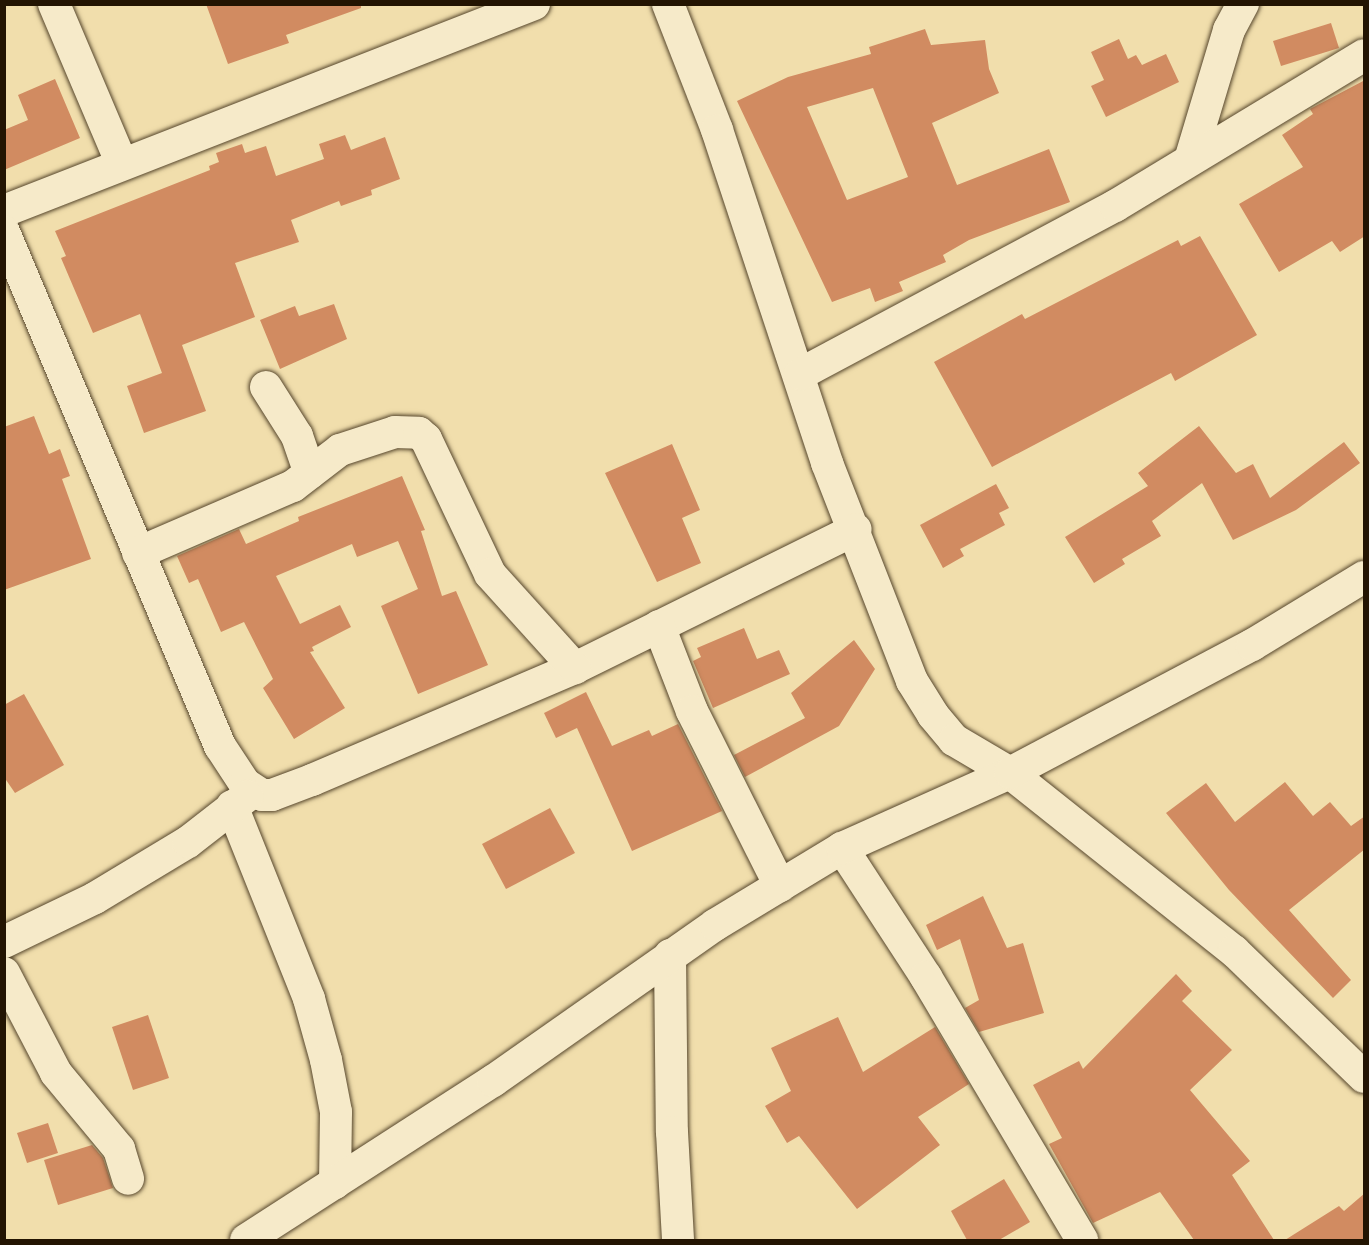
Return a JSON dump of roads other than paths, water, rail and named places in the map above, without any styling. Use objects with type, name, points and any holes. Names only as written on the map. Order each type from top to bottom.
[{"type":"street","points":[[54,4],[122,164]]},
{"type":"street","points":[[4,211],[534,4]]},
{"type":"street","points":[[668,4],[717,130],[800,374],[813,426],[918,692],[954,741],[1010,773],[1234,951],[1365,1077]]},
{"type":"street","points":[[1190,160],[1229,30],[1243,4]]},
{"type":"street","points":[[800,374],[1115,206],[1365,55]]},
{"type":"street","points":[[4,232],[243,799],[309,999],[326,1060],[336,1112],[334,1183]]},
{"type":"street","points":[[266,387],[297,436],[310,473]]},
{"type":"street","points":[[138,553],[293,486],[340,450],[375,436],[408,431],[422,435],[490,574],[575,668]]},
{"type":"street","points":[[4,942],[95,898],[188,842],[243,799],[272,795],[312,780],[575,668],[855,529]]},
{"type":"street","points":[[246,1240],[493,1081],[670,955],[842,848],[1010,773],[1252,645],[1365,577]]},
{"type":"street","points":[[659,626],[692,711],[780,886]]},
{"type":"street","points":[[842,848],[926,976],[1082,1240]]},
{"type":"street","points":[[670,955],[672,1132],[678,1240]]},
{"type":"street","points":[[4,973],[56,1073],[119,1149],[128,1179]]}]
